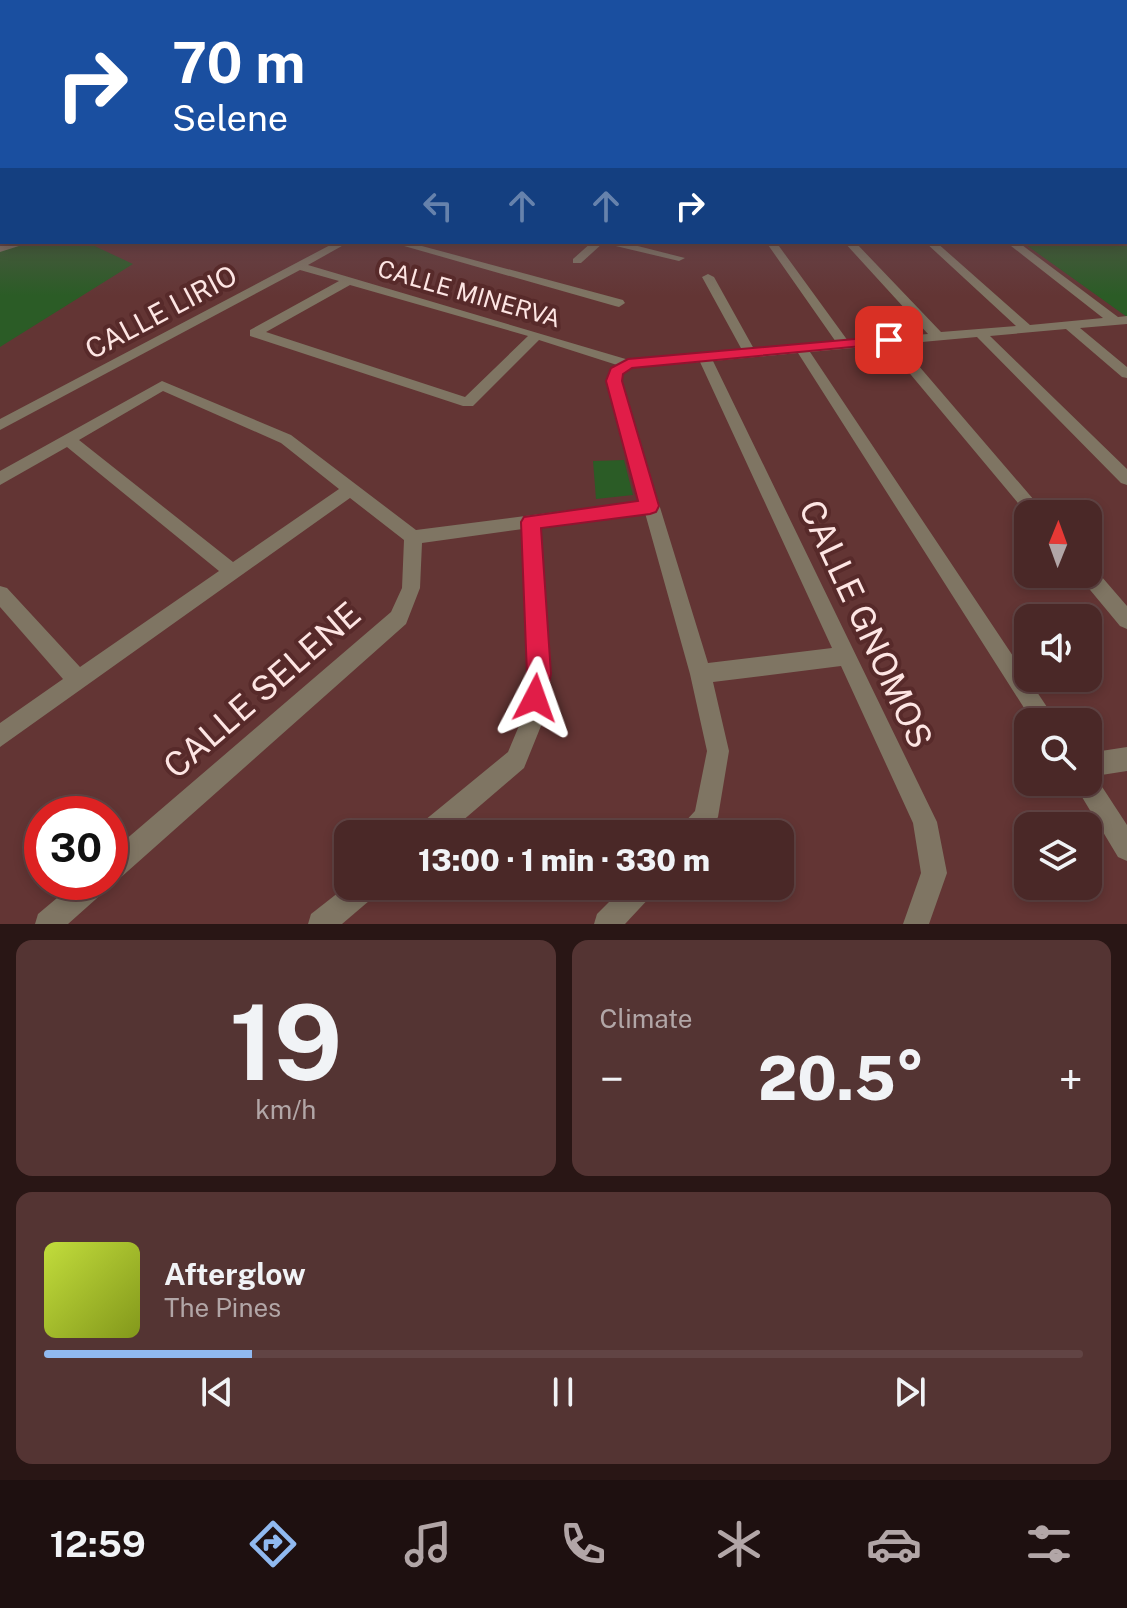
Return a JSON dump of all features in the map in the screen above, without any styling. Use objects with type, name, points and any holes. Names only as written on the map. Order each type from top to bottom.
[{"type":"street","name":"CALLE LIRIO","points":[[0,425],[340,244]]},
{"type":"street","points":[[402,244],[619,303]]},
{"type":"street","points":[[577,261],[596,244]]},
{"type":"street","points":[[617,244],[679,258]]},
{"type":"street","points":[[772,244],[844,344]]},
{"type":"street","points":[[851,244],[937,336]]},
{"type":"street","points":[[932,244],[1026,328]]},
{"type":"street","points":[[1014,244],[1121,320]]},
{"type":"street","name":"CALLE MINERVA","points":[[298,266],[628,364]]},
{"type":"street","points":[[708,277],[750,353]]},
{"type":"street","points":[[346,282],[255,333],[468,403],[537,335]]},
{"type":"street","points":[[703,820],[718,751],[701,674],[614,381],[616,372],[628,364],[1121,320]]},
{"type":"street","points":[[1068,324],[1127,374]]},
{"type":"street","points":[[979,332],[1127,479]]},
{"type":"street","points":[[889,340],[1025,500]]},
{"type":"street","points":[[801,348],[1037,708]]},
{"type":"street","name":"CALLE GNOMOS","points":[[705,357],[925,822],[934,873],[916,924]]},
{"type":"street","points":[[0,479],[162,385],[286,439],[413,537],[650,506]]},
{"type":"street","points":[[67,439],[232,571]]},
{"type":"street","points":[[0,736],[352,488]]},
{"type":"street","points":[[445,820],[516,760],[532,721],[539,674],[531,522]]},
{"type":"street","name":"CALLE SELENE","points":[[128,854],[399,618],[411,588],[413,537]]},
{"type":"street","points":[[1100,588],[1127,620]]},
{"type":"street","points":[[0,594],[78,680]]},
{"type":"street","points":[[701,674],[846,656]]},
{"type":"street","points":[[1102,763],[1127,759]]},
{"type":"street","points":[[1094,796],[1127,848]]},
{"type":"street","points":[[48,924],[75,900]]},
{"type":"street","points":[[321,924],[350,900]]},
{"type":"street","points":[[607,924],[630,900]]},
{"type":"green space","points":[[19,244],[90,244],[133,264],[0,347],[0,251]]},
{"type":"green space","points":[[1025,244],[1127,244],[1127,317]]},
{"type":"green space","points":[[624,460],[633,495],[596,499],[593,461]]},
{"type":"route","points":[[535,698],[539,674],[531,522],[650,506],[614,381],[616,372],[628,364],[889,340]]}]
